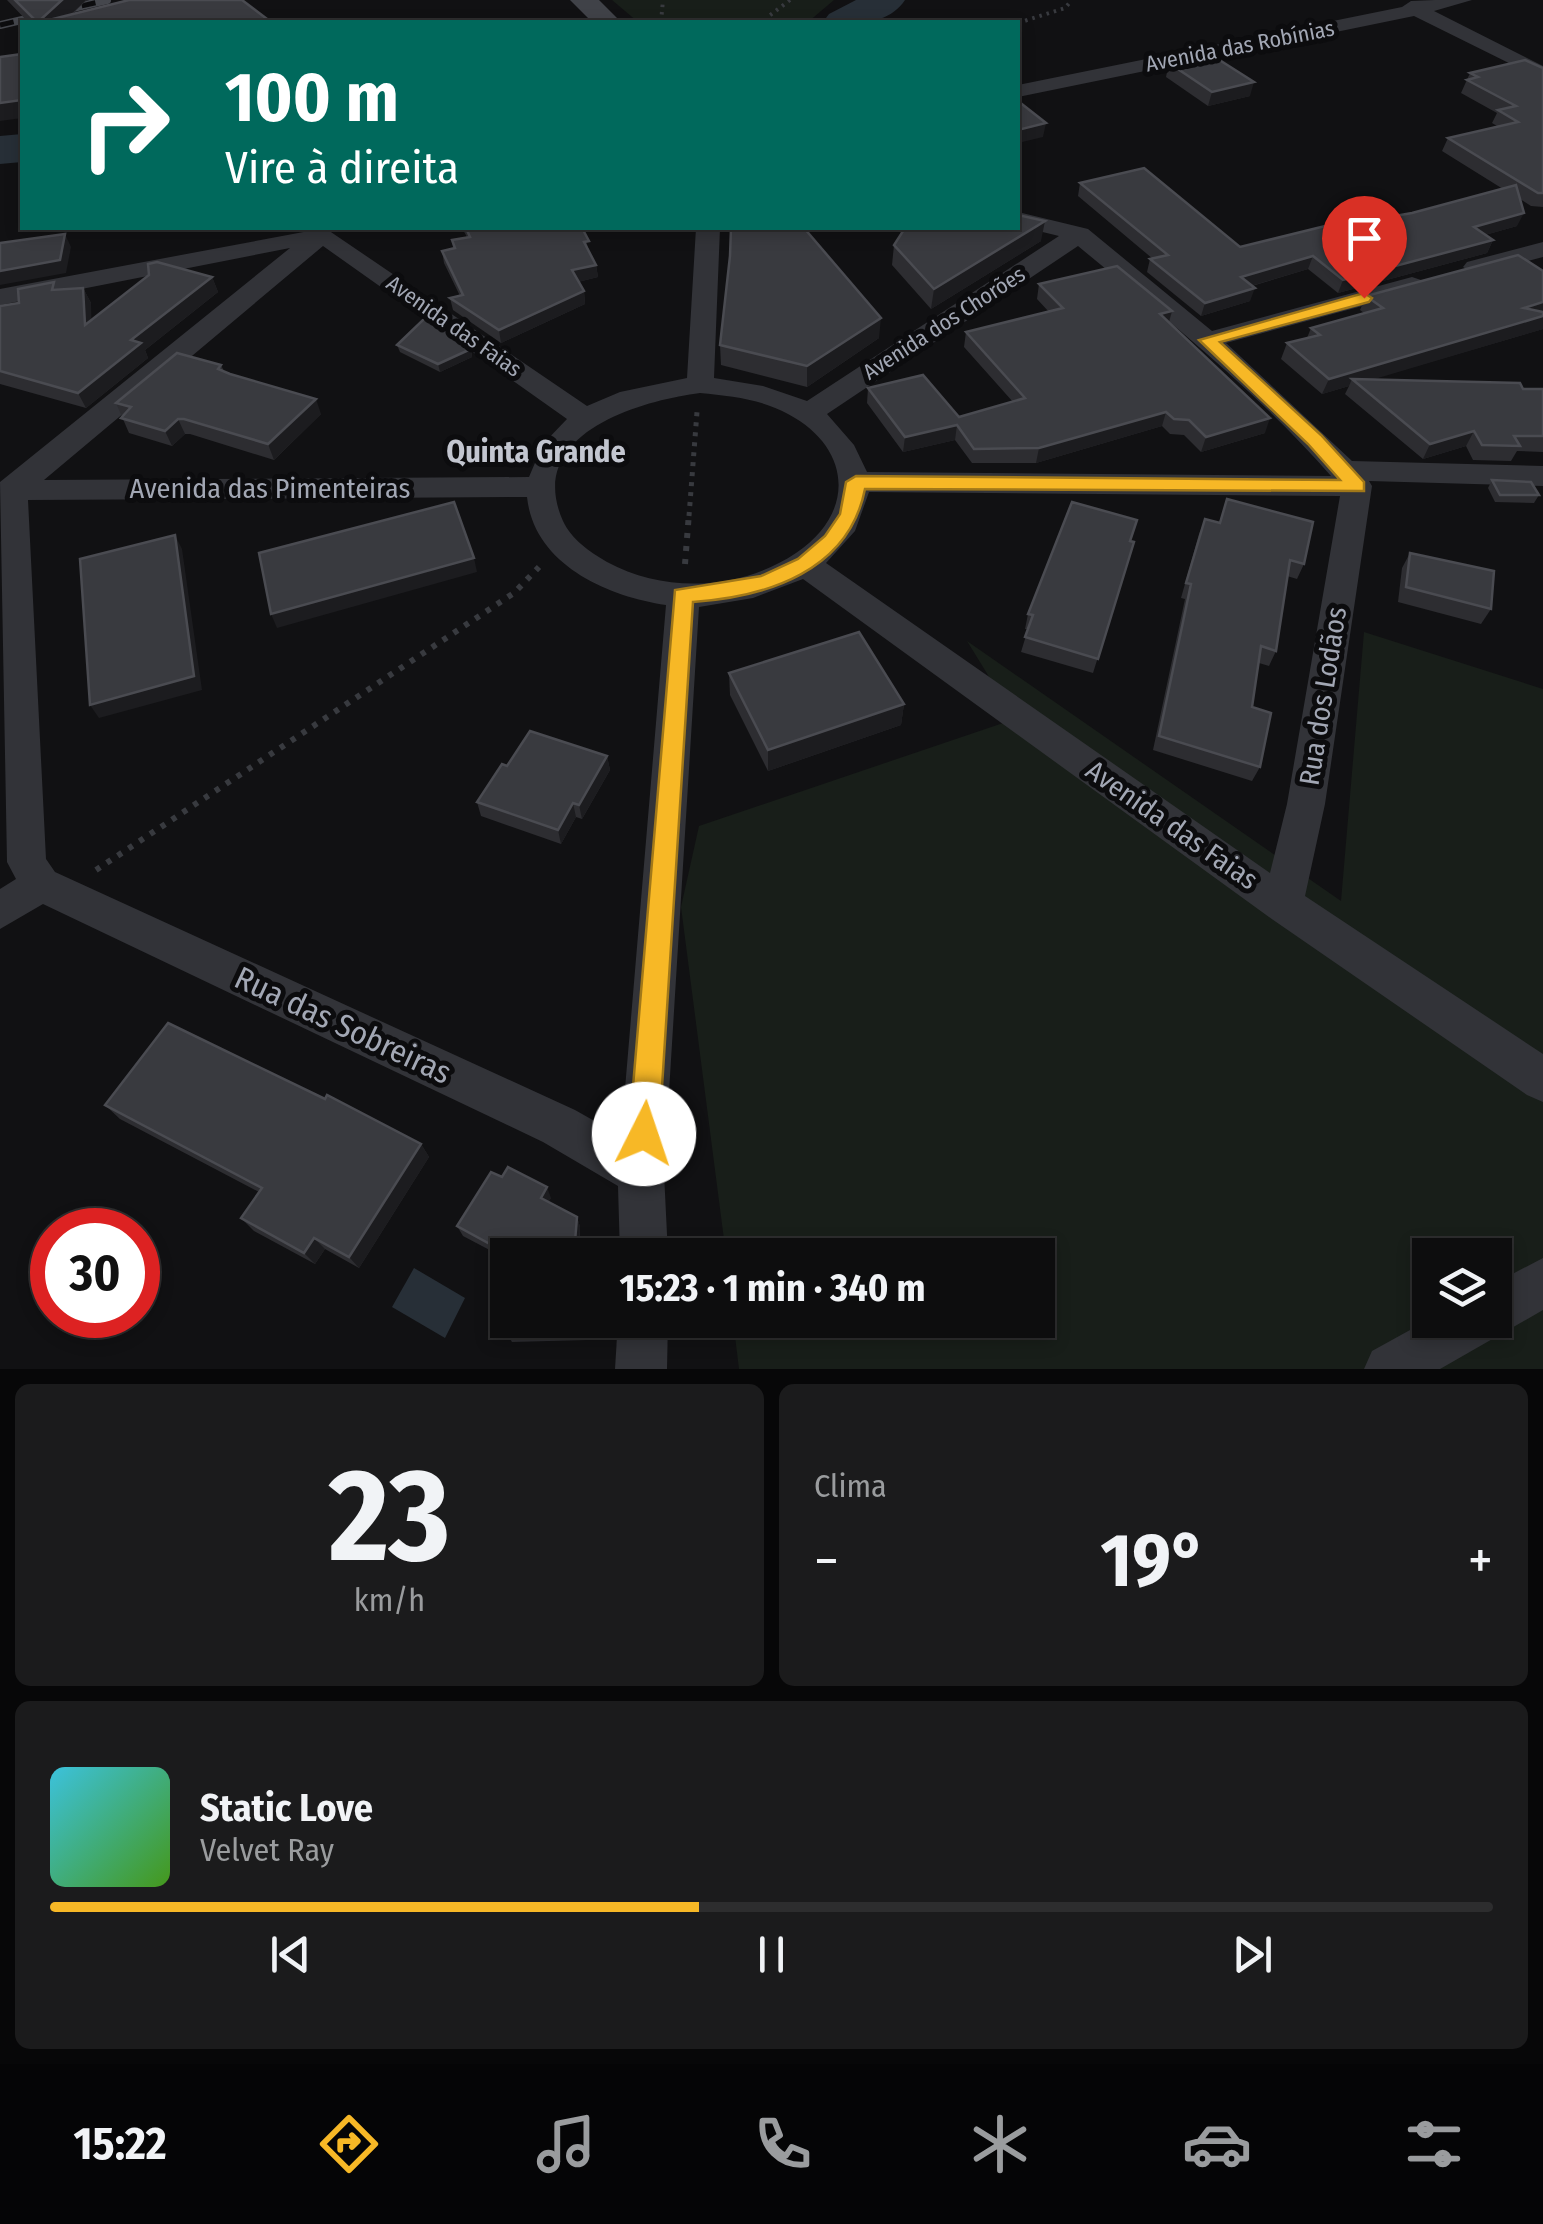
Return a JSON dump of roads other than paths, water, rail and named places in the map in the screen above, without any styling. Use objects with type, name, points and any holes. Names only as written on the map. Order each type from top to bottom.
[{"type":"street","points":[[582,0],[604,20]]},
{"type":"street","points":[[1396,0],[1543,74]]},
{"type":"street","name":"Avenida das Robínias","points":[[1020,91],[1463,0]]},
{"type":"street","points":[[1020,219],[1080,234],[1208,340],[1351,478]]},
{"type":"street","points":[[0,297],[342,230]]},
{"type":"street","points":[[700,385],[708,230]]},
{"type":"street","points":[[0,911],[51,888],[27,862],[6,490],[322,234]]},
{"type":"street","name":"Avenida das Faias","points":[[322,234],[587,418]]},
{"type":"street","name":"Avenida dos Chorões","points":[[808,412],[1080,234]]},
{"type":"street","points":[[1208,340],[1543,249]]},
{"type":"street","points":[[700,385],[758,392],[808,412],[834,434],[856,482],[850,514],[832,541],[805,564],[766,582],[722,592],[683,595],[629,585],[590,568],[561,544],[544,516],[541,487],[547,462],[562,440],[587,418],[618,402],[658,390],[700,385]]},
{"type":"street","points":[[856,482],[1543,476]]},
{"type":"street","name":"Rua dos Lodãos","points":[[1283,904],[1306,804],[1351,478]]},
{"type":"street","name":"Avenida das Pimenteiras","points":[[6,490],[541,487]]},
{"type":"street","name":"Avenida das Faias","points":[[805,564],[1283,904],[1543,1080]]},
{"type":"street","points":[[643,1238],[641,1173],[683,595]]},
{"type":"street","name":"Rua das Sobreiras","points":[[51,888],[558,1126],[641,1173]]},
{"type":"street","points":[[1512,1300],[1543,1283]]},
{"type":"street","points":[[641,1369],[642,1338]]},
{"type":"street","points":[[1390,1369],[1445,1338]]},
{"type":"waterway","points":[[847,20],[886,0]]},
{"type":"waterway","points":[[0,150],[20,148]]},
{"type":"railway","points":[[21,20],[107,0]]},
{"type":"railway","points":[[0,25],[20,20]]},
{"type":"district","name":"Quinta Grande","points":[[536,452]]}]
